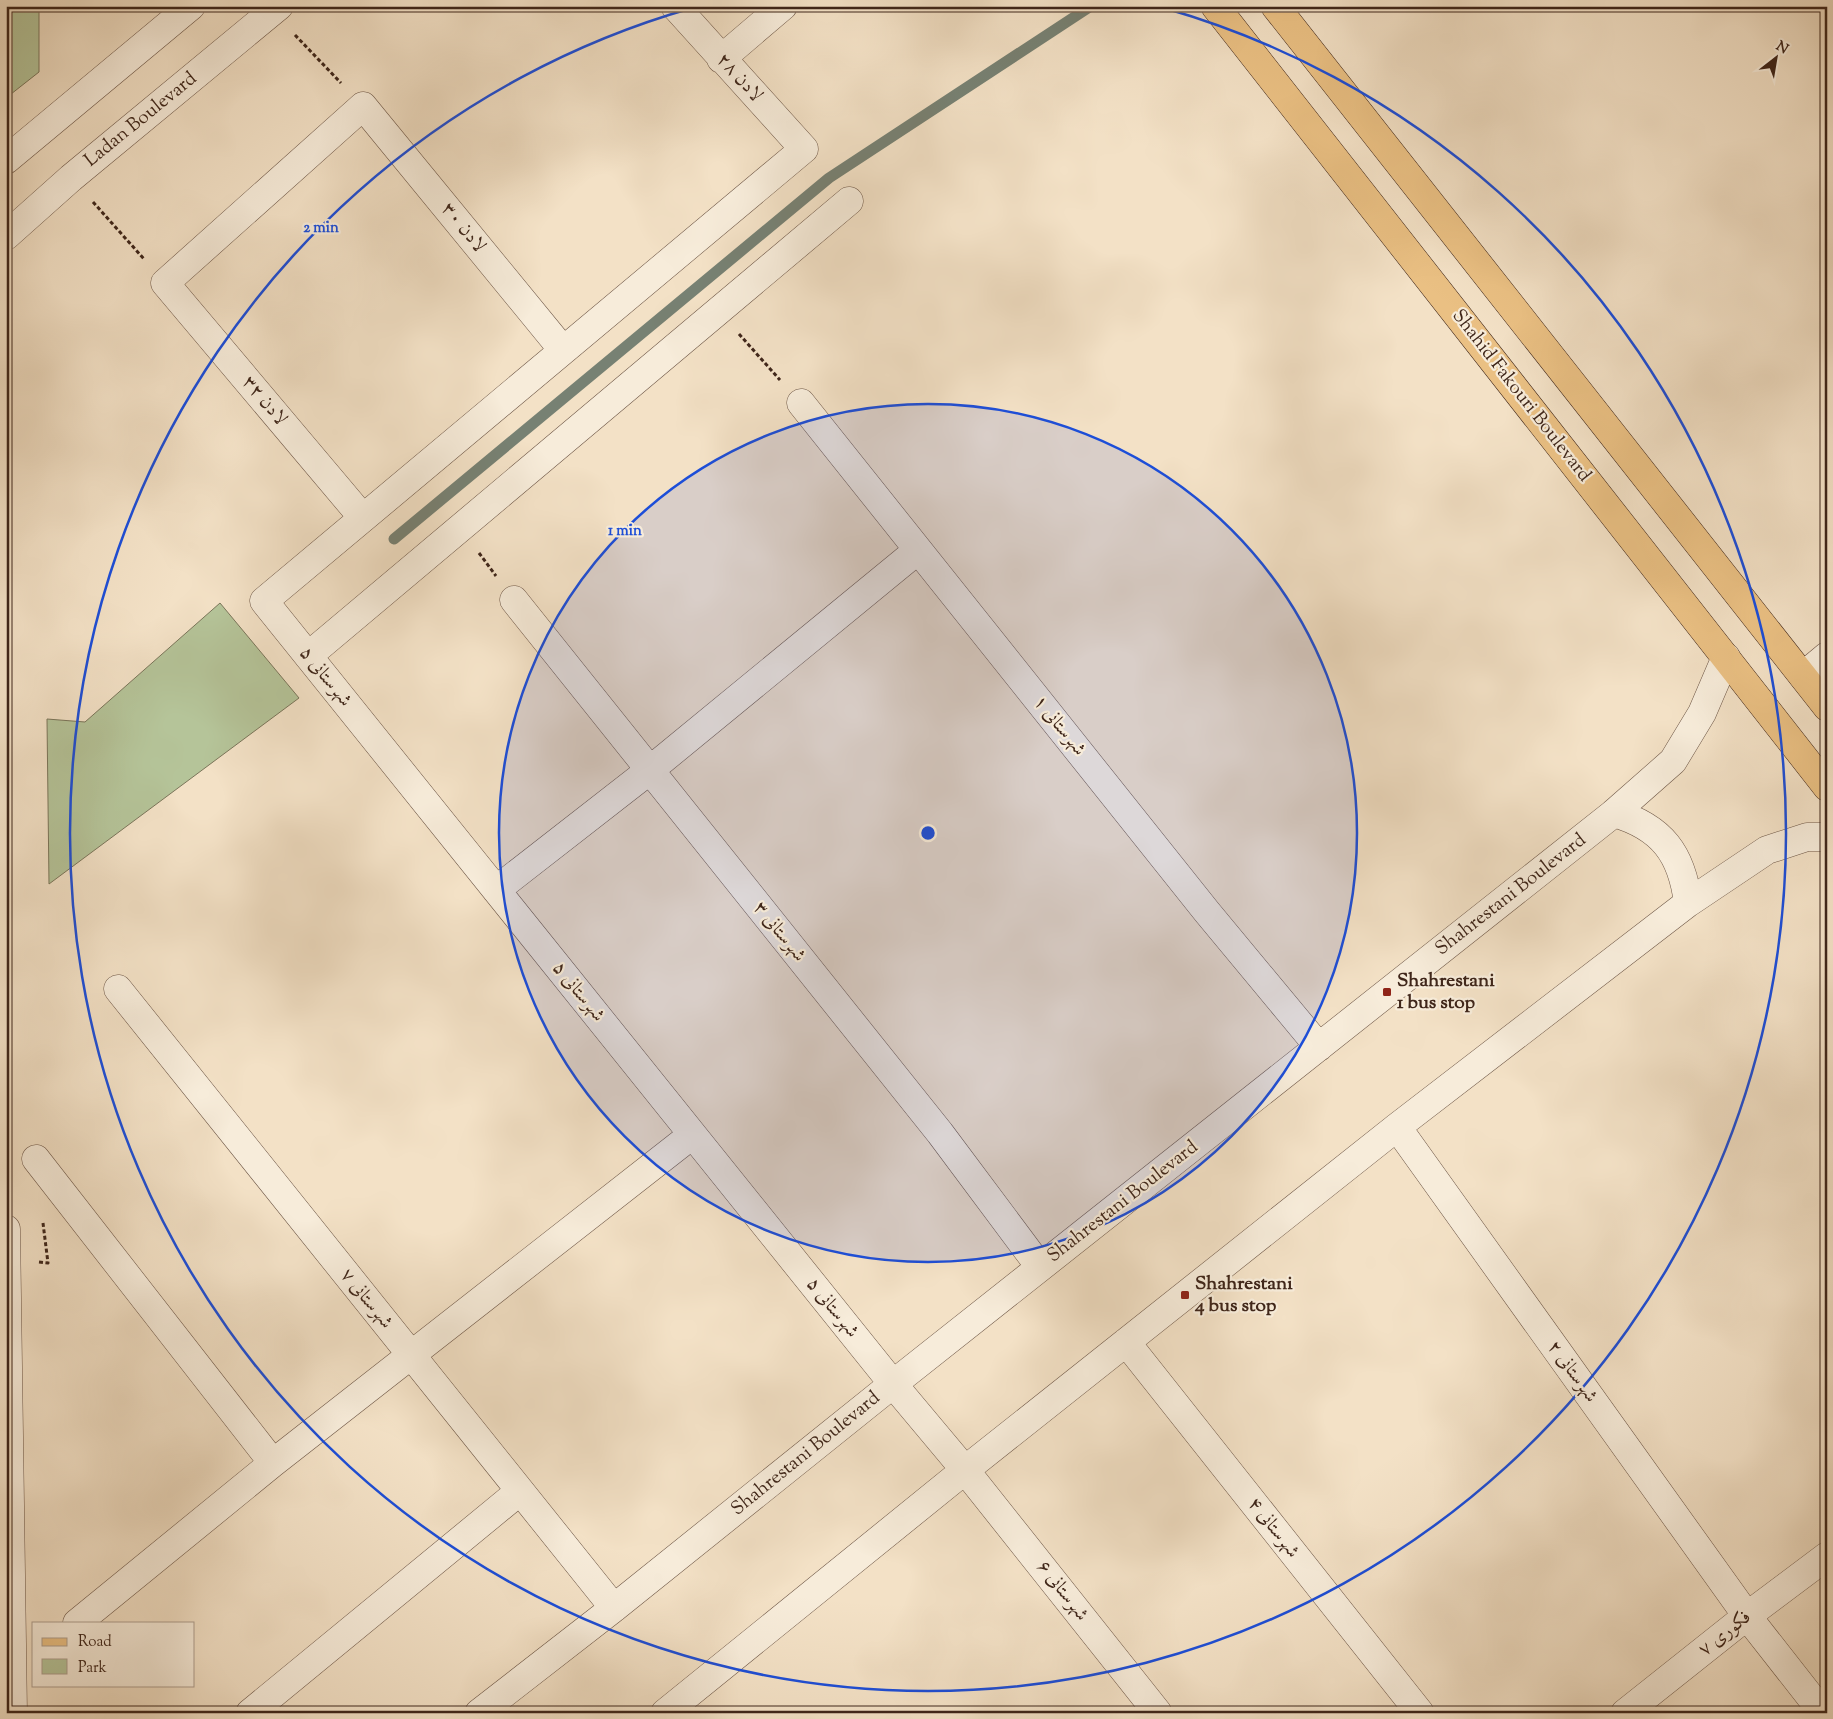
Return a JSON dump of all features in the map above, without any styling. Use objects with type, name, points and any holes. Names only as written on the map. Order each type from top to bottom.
[{"type":"main road","name":"Shahid Fakouri Boulevard","points":[[1215,6],[1827,787]]},
{"type":"main road","points":[[1275,6],[1827,706]]},
{"type":"street","points":[[6,160],[191,6]]},
{"type":"street","name":"لادن ۲۸","points":[[563,350],[804,149],[675,6]]},
{"type":"street","points":[[721,59],[783,6]]},
{"type":"street","name":"Ladan Boulevard","points":[[6,236],[71,178],[276,9]]},
{"type":"street","points":[[165,283],[363,106]]},
{"type":"street","name":"لادن ۳۰","points":[[363,106],[563,350]]},
{"type":"street","points":[[308,656],[849,201]]},
{"type":"street","name":"لادن ۳۲","points":[[165,283],[363,518]]},
{"type":"street","points":[[363,518],[563,350]]},
{"type":"street","name":"شهرستانی ۱","points":[[801,403],[1207,912],[1319,1047]]},
{"type":"street","name":"شهرستانی ۵","points":[[363,518],[264,601],[892,1384],[965,1470]]},
{"type":"street","points":[[496,890],[650,770],[918,550]]},
{"type":"street","name":"شهرستانی ۳","points":[[514,600],[940,1133],[1040,1267]]},
{"type":"street","points":[[1803,676],[1827,656]]},
{"type":"street","name":"Shahrestani Boulevard","points":[[479,1713],[614,1608],[892,1384],[1614,813],[1673,761],[1702,713],[1726,657]]},
{"type":"street","points":[[1614,813],[1634,819],[1652,830],[1667,845],[1678,862],[1683,876],[1688,903]]},
{"type":"street","points":[[666,1713],[965,1470],[1397,1127],[1688,903],[1767,850],[1808,837],[1827,836]]},
{"type":"street","name":"شهرستانی ۷","points":[[118,989],[614,1608]]},
{"type":"street","name":"شهرستانی ۲","points":[[1397,1127],[1747,1616],[1823,1713]]},
{"type":"street","points":[[78,1622],[273,1463],[692,1135]]},
{"type":"street","points":[[36,1159],[273,1463]]},
{"type":"street","points":[[6,1229],[13,1713]]},
{"type":"street","name":"شهرستانی ۴","points":[[1126,1342],[1420,1713]]},
{"type":"street","name":"شهرستانی ۶","points":[[965,1470],[1158,1713]]},
{"type":"street","points":[[250,1713],[520,1491]]},
{"type":"street","name":"فکوری ۷","points":[[1625,1713],[1747,1616],[1827,1556]]},
{"type":"path","points":[[276,9],[363,106]]},
{"type":"path","points":[[71,178],[165,283]]},
{"type":"path","points":[[718,311],[801,403]]},
{"type":"path","points":[[460,528],[514,600]]},
{"type":"green space","points":[[6,6],[39,6],[39,72],[6,98]]},
{"type":"green space","points":[[220,603],[299,698],[49,884],[47,719],[85,722]]},
{"type":"waterway","points":[[394,539],[829,178],[1091,6]]},
{"type":"place","name":"Shahrestani 1 bus stop","points":[[1387,992]]},
{"type":"place","name":"Shahrestani 4 bus stop","points":[[1185,1295]]}]
